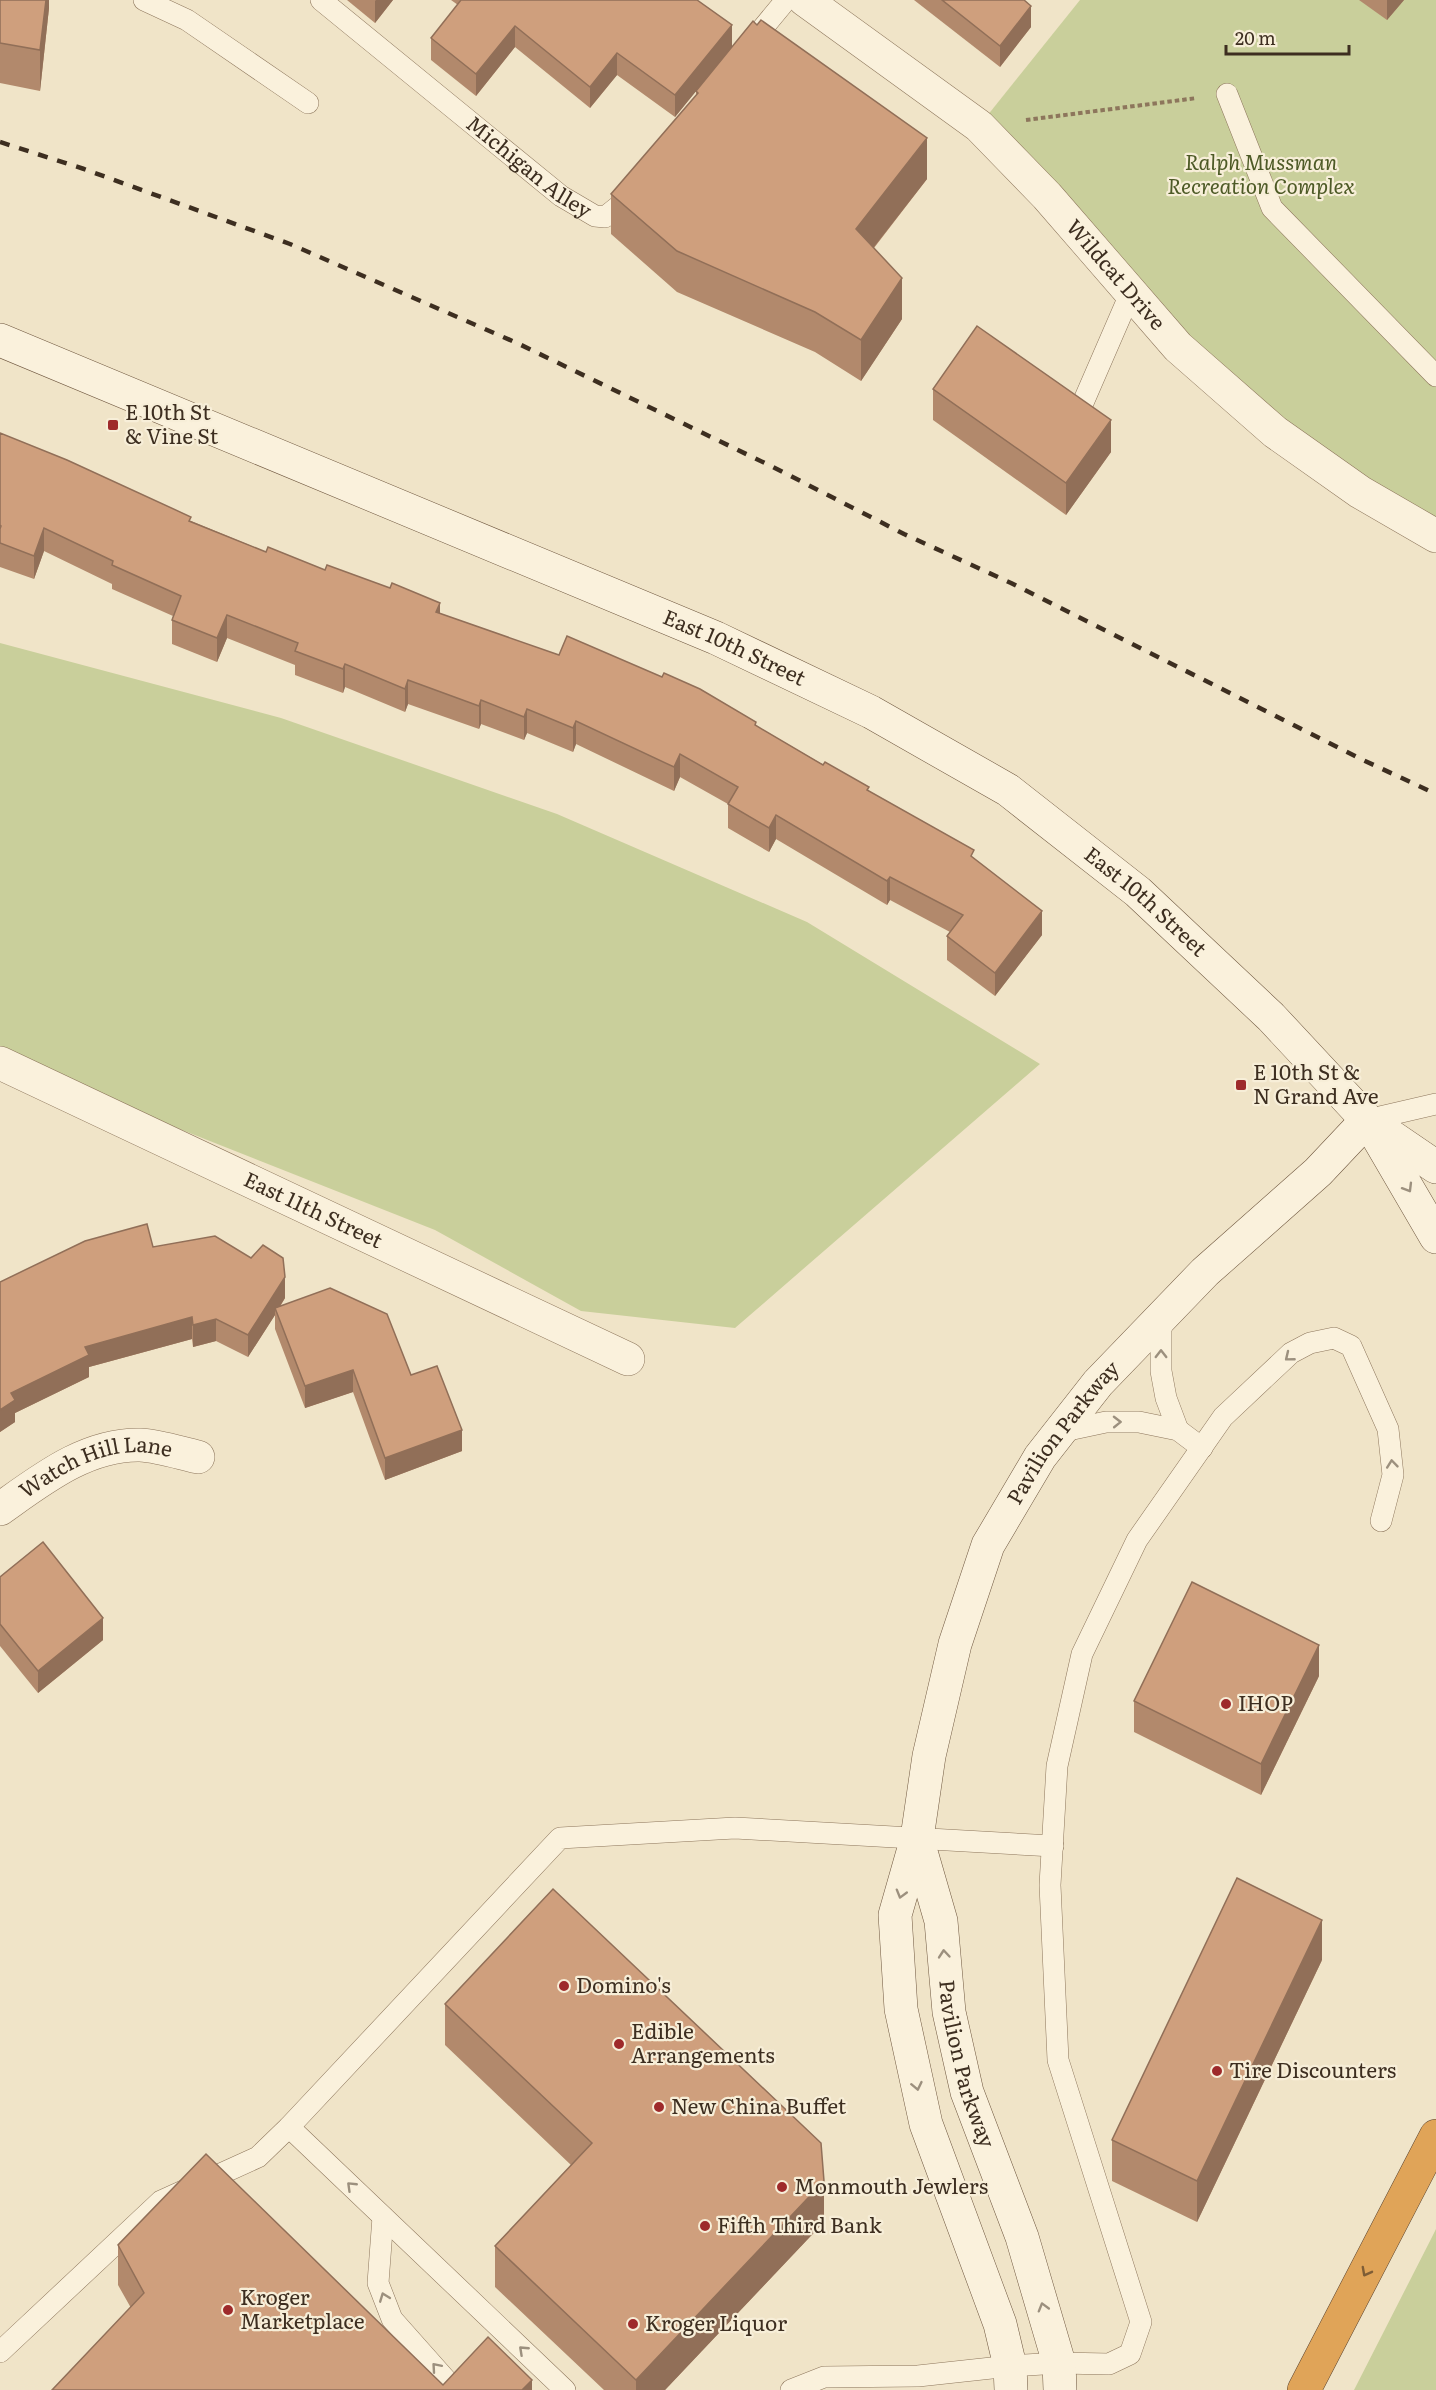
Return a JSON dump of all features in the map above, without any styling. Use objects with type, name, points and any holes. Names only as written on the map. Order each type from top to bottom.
[{"type":"highway","points":[[1304,2390],[1394,2221],[1436,2136]]},
{"type":"highway","points":[[1394,2221],[1436,2184]]},
{"type":"main road","name":"Wildcat Drive","points":[[805,0],[979,126],[1047,196],[1178,347],[1275,432],[1360,492],[1436,536]]},
{"type":"main road","name":"East 10th Street","points":[[0,340],[716,638],[891,723],[1008,790],[1138,892],[1271,1017],[1367,1120],[1436,1237]]},
{"type":"main road","name":"East 11th Street","points":[[0,1063],[628,1359]]},
{"type":"main road","name":"East 10th Street","points":[[1367,1120],[1436,1167]]},
{"type":"main road","name":"Pavilion Parkway","points":[[1010,2378],[1000,2324],[926,2124],[901,2009],[895,1915],[917,1838],[929,1756],[955,1644],[988,1545],[1040,1457],[1059,1432],[1098,1383],[1211,1266],[1318,1172],[1367,1120]]},
{"type":"main road","name":"Watch Hill Lane","points":[[0,1509],[55,1470],[98,1451],[140,1445],[198,1457]]},
{"type":"main road","name":"Pavilion Parkway","points":[[917,1838],[941,1921],[949,2012],[967,2092],[1022,2237],[1060,2376]]},
{"type":"lane","points":[[144,0],[187,20],[309,103]]},
{"type":"lane","name":"Michigan Alley","points":[[321,0],[561,196],[595,216],[605,217],[620,205],[642,177]]},
{"type":"lane","points":[[735,62],[786,0]]},
{"type":"lane","points":[[1227,94],[1272,208],[1436,376]]},
{"type":"lane","points":[[1082,405],[1131,292]]},
{"type":"lane","points":[[1367,1120],[1436,1104]]},
{"type":"lane","points":[[1161,1317],[1161,1371],[1166,1398],[1178,1430]]},
{"type":"lane","points":[[791,2390],[824,2377],[1060,2376],[1109,2364],[1130,2354],[1141,2322],[1058,2060],[1050,1885],[1057,1766],[1082,1654],[1137,1540],[1223,1417],[1291,1353],[1310,1343],[1334,1338],[1351,1346],[1388,1429],[1393,1474],[1380,1521]]},
{"type":"lane","points":[[1059,1432],[1106,1422],[1139,1422],[1178,1430],[1202,1448]]},
{"type":"lane","points":[[0,2352],[161,2201],[258,2157],[289,2127],[560,1838],[735,1828],[1053,1846]]},
{"type":"lane","points":[[289,2127],[565,2390]]},
{"type":"lane","points":[[383,2217],[378,2283],[392,2319],[455,2390]]},
{"type":"path","points":[[979,126],[1227,94]]},
{"type":"green space","name":"Ralph Mussman Recreation Complex","points":[[1080,0],[1436,0],[1436,536],[1275,432],[979,126]]},
{"type":"green space","points":[[0,643],[281,718],[557,814],[807,922],[1040,1064],[735,1328],[581,1311],[435,1230],[0,1058]]},
{"type":"green space","points":[[1436,2229],[1436,2390],[1354,2390],[1430,2241]]},
{"type":"building","points":[[0,0],[46,0],[40,50],[0,43]]},
{"type":"building","points":[[461,0],[697,0],[732,25],[675,95],[617,53],[590,87],[515,26],[476,74],[431,38]]},
{"type":"building","points":[[942,0],[1024,0],[1031,6],[1000,46]]},
{"type":"building","points":[[761,20],[927,138],[856,229],[902,278],[861,340],[815,312],[677,251],[611,194],[698,93],[696,91],[753,21],[757,25]]},
{"type":"building","points":[[977,326],[1111,420],[1066,483],[933,389]]},
{"type":"building","points":[[0,433],[67,460],[191,517],[189,521],[266,552],[268,547],[325,570],[327,565],[390,588],[392,583],[440,603],[436,612],[559,655],[567,636],[662,677],[664,673],[700,689],[823,765],[825,762],[869,787],[867,790],[974,850],[971,856],[1042,911],[995,973],[947,936],[963,915],[890,877],[887,881],[776,815],[769,828],[728,804],[738,787],[680,754],[674,767],[576,721],[573,728],[527,709],[524,717],[481,700],[479,706],[408,680],[405,689],[345,664],[343,669],[295,651],[298,643],[227,615],[217,638],[172,620],[181,596],[112,565],[113,561],[44,528],[34,556],[0,543]]},
{"type":"building","points":[[147,1224],[153,1247],[215,1236],[251,1258],[263,1245],[283,1258],[285,1277],[248,1335],[216,1319],[193,1325],[192,1317],[85,1347],[89,1355],[11,1393],[15,1400],[0,1410],[0,1282],[85,1241]]},
{"type":"building","points":[[330,1288],[387,1314],[411,1375],[437,1366],[462,1430],[385,1458],[353,1370],[305,1386],[275,1308]]},
{"type":"building","points":[[43,1542],[103,1618],[38,1671],[0,1624],[0,1577]]},
{"type":"building","name":"IHOP","points":[[1192,1582],[1319,1645],[1261,1764],[1134,1701]]},
{"type":"building","name":"Tire Discounters","points":[[1237,1878],[1322,1920],[1197,2181],[1112,2140]]},
{"type":"building","points":[[553,1889],[821,2143],[824,2181],[636,2380],[495,2246],[592,2143],[445,2004]]},
{"type":"building","name":"Kroger Marketplace","points":[[206,2154],[443,2385],[488,2337],[532,2380],[522,2390],[52,2390],[144,2293],[118,2245]]},
{"type":"railway","points":[[0,142],[84,169],[290,244],[517,343],[773,467],[904,534],[1011,583],[1363,760],[1436,794]]},
{"type":"place","name":"E 10th St & Vine St","points":[[113,425]]},
{"type":"place","name":"E 10th St & N Grand Ave","points":[[1241,1085]]},
{"type":"place","name":"IHOP","points":[[1226,1704]]},
{"type":"place","name":"Domino's","points":[[564,1986]]},
{"type":"place","name":"Edible Arrangements","points":[[619,2044]]},
{"type":"place","name":"Tire Discounters","points":[[1217,2071]]},
{"type":"place","name":"New China Buffet","points":[[659,2107]]},
{"type":"place","name":"Monmouth Jewlers","points":[[782,2187]]},
{"type":"place","name":"Fifth Third Bank","points":[[705,2226]]},
{"type":"place","name":"Kroger Marketplace","points":[[228,2310]]},
{"type":"place","name":"Kroger Liquor","points":[[633,2324]]}]
